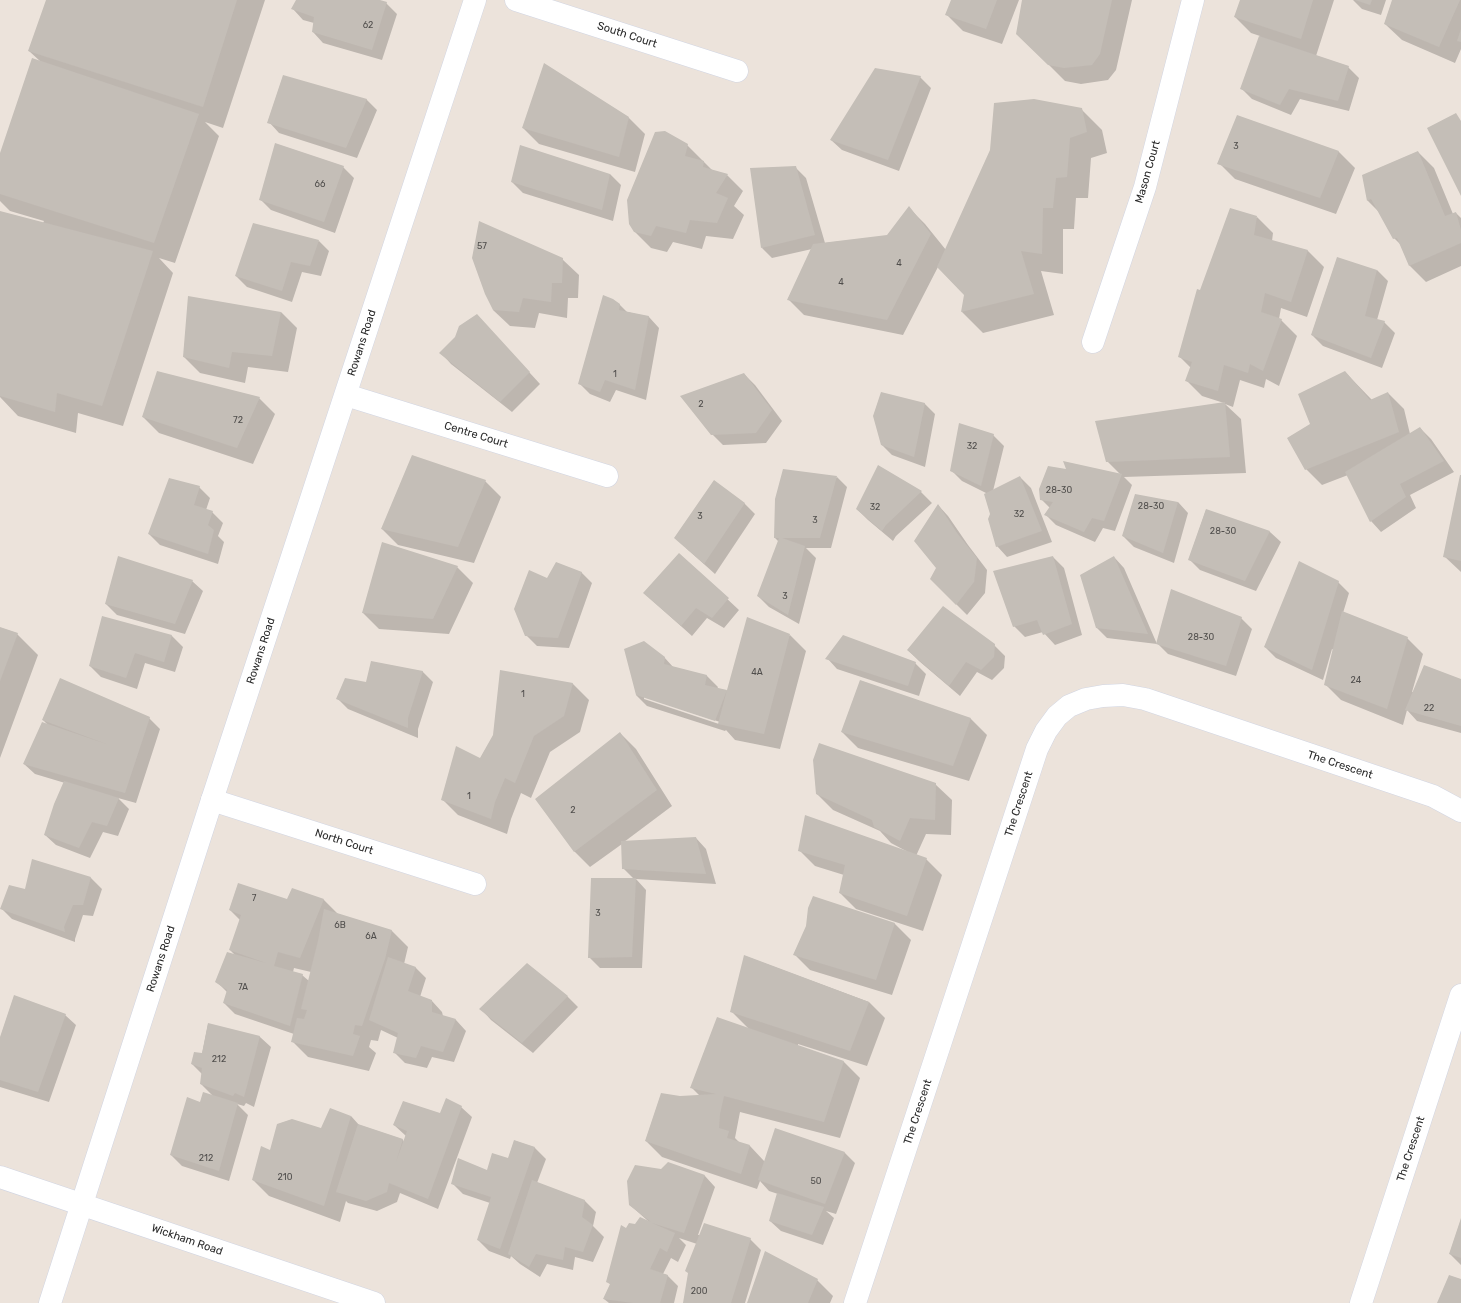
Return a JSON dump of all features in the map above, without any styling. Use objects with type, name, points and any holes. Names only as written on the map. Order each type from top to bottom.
[{"type":"street","name":"Rowans Road","points":[[50,1303],[212,800],[475,0]]},
{"type":"street","name":"South Court","points":[[516,0],[738,71]]},
{"type":"street","name":"Mason Court","points":[[1093,342],[1145,187],[1193,0]]},
{"type":"street","name":"Centre Court","points":[[346,395],[607,476]]},
{"type":"street","name":"The Crescent","points":[[855,1303],[1037,749],[1056,716],[1069,706],[1086,699],[1123,695],[1145,699],[1432,796],[1461,811]]},
{"type":"street","name":"North Court","points":[[212,800],[475,884]]},
{"type":"street","name":"The Crescent","points":[[1361,1303],[1461,995]]},
{"type":"street","name":"Wickham Road","points":[[0,1177],[374,1303]]},
{"type":"building","points":[[46,0],[237,0],[203,107],[28,51]]},
{"type":"building","points":[[296,0],[380,0],[387,2],[372,50],[312,32],[314,17],[291,9]]},
{"type":"building","points":[[951,0],[997,0],[986,29],[945,15]]},
{"type":"building","points":[[1022,0],[1112,0],[1100,54],[1092,65],[1064,68],[1048,65],[1016,34]]},
{"type":"building","points":[[1240,0],[1313,0],[1301,39],[1234,17]]},
{"type":"building","points":[[1355,0],[1372,0],[1370,5]]},
{"type":"building","points":[[1392,0],[1460,0],[1439,47],[1384,24]]},
{"type":"building","points":[[1461,29],[1461,42],[1457,41]]},
{"type":"building","points":[[1259,36],[1349,66],[1338,101],[1289,89],[1280,105],[1240,89]]},
{"type":"building","points":[[32,58],[199,114],[154,243],[0,194],[0,153]]},
{"type":"building","points":[[544,63],[629,117],[619,157],[522,128]]},
{"type":"building","points":[[875,68],[921,76],[888,160],[830,140]]},
{"type":"building","points":[[283,75],[367,99],[346,148],[267,123]]},
{"type":"building","points":[[1034,99],[1082,108],[1087,132],[1070,138],[1067,177],[1056,178],[1053,208],[1043,208],[1042,254],[1021,251],[1034,294],[961,312],[964,295],[937,267],[990,150],[994,103]]},
{"type":"building","points":[[1456,113],[1461,121],[1461,196],[1427,128]]},
{"type":"building","points":[[1237,115],[1339,151],[1320,198],[1217,164]]},
{"type":"building","points":[[665,131],[688,144],[685,156],[704,161],[703,167],[728,174],[716,193],[728,198],[717,223],[690,220],[686,233],[656,226],[651,236],[634,232],[629,224],[627,200],[655,132]]},
{"type":"building","points":[[275,143],[344,166],[324,222],[259,200]]},
{"type":"building","points":[[520,145],[610,174],[602,210],[511,182]]},
{"type":"building","points":[[1418,151],[1445,216],[1456,212],[1461,230],[1461,243],[1409,266],[1397,238],[1393,239],[1371,199],[1367,201],[1362,175]]},
{"type":"building","points":[[796,166],[815,235],[761,248],[750,168]]},
{"type":"building","points":[[909,206],[931,234],[887,320],[787,300],[813,244],[887,235]]},
{"type":"building","points":[[1230,208],[1257,216],[1254,235],[1308,250],[1291,302],[1265,293],[1261,312],[1282,319],[1263,371],[1250,364],[1248,373],[1224,365],[1218,391],[1185,381],[1192,362],[1178,357],[1197,289],[1200,290]]},
{"type":"building","points":[[0,211],[153,251],[102,406],[57,393],[55,412],[0,396]]},
{"type":"building","points":[[479,221],[563,258],[562,283],[552,283],[551,302],[523,298],[519,312],[493,310],[485,294],[472,258]]},
{"type":"building","points":[[253,223],[319,240],[310,266],[291,262],[282,291],[235,276]]},
{"type":"building","points":[[1337,257],[1377,270],[1365,316],[1385,321],[1371,358],[1311,335]]},
{"type":"building","points":[[603,295],[620,304],[619,310],[649,316],[635,390],[605,380],[600,392],[578,384]]},
{"type":"building","points":[[188,296],[281,312],[272,356],[232,352],[229,368],[183,357]]},
{"type":"building","points":[[477,314],[530,372],[500,402],[439,353],[455,337],[459,326]]},
{"type":"building","points":[[157,371],[260,397],[237,448],[142,417]]},
{"type":"building","points":[[1345,371],[1370,400],[1388,392],[1399,432],[1305,470],[1287,438],[1310,424],[1298,394]]},
{"type":"building","points":[[744,373],[772,410],[756,433],[711,435],[680,396]]},
{"type":"building","points":[[881,392],[925,403],[914,457],[881,445],[873,416]]},
{"type":"building","points":[[1225,402],[1230,457],[1106,462],[1095,421]]},
{"type":"building","points":[[959,423],[994,434],[981,486],[950,471]]},
{"type":"building","points":[[1420,427],[1444,461],[1400,484],[1406,497],[1370,522],[1345,472]]},
{"type":"building","points":[[412,455],[486,480],[458,547],[381,529]]},
{"type":"building","points":[[1063,461],[1122,474],[1104,521],[1092,518],[1084,532],[1044,515],[1053,502],[1040,500],[1039,489],[1048,466],[1066,469]]},
{"type":"building","points":[[878,465],[922,491],[886,525],[882,531],[856,509]]},
{"type":"building","points":[[783,469],[837,476],[820,538],[782,538],[805,546],[788,615],[757,596],[779,538],[774,538],[775,499]]},
{"type":"building","points":[[1461,475],[1461,561],[1443,557]]},
{"type":"building","points":[[1020,476],[1042,531],[996,547],[988,519],[990,514],[984,494]]},
{"type":"building","points":[[169,478],[200,486],[194,505],[213,511],[208,525],[214,530],[208,554],[148,534]]},
{"type":"building","points":[[714,480],[745,503],[704,564],[674,538]]},
{"type":"building","points":[[1135,494],[1178,502],[1163,553],[1122,536]]},
{"type":"building","points":[[938,504],[957,533],[977,558],[974,582],[956,605],[930,579],[936,568],[914,541]]},
{"type":"building","points":[[1206,509],[1270,531],[1245,581],[1188,560]]},
{"type":"building","points":[[382,542],[458,566],[433,619],[362,613]]},
{"type":"building","points":[[679,553],[729,598],[712,618],[696,608],[681,626],[643,593]]},
{"type":"building","points":[[118,556],[193,580],[175,624],[105,604]]},
{"type":"building","points":[[1053,556],[1072,624],[1043,635],[1037,620],[1013,627],[993,571]]},
{"type":"building","points":[[1114,556],[1148,634],[1096,628],[1080,575]]},
{"type":"building","points":[[1299,561],[1339,581],[1312,670],[1264,647]]},
{"type":"building","points":[[556,562],[582,572],[558,638],[525,636],[514,609],[529,570],[547,578]]},
{"type":"building","points":[[1171,589],[1242,617],[1226,666],[1156,644]]},
{"type":"building","points":[[943,606],[995,644],[994,657],[981,670],[966,662],[949,686],[907,650]]},
{"type":"building","points":[[1342,611],[1408,637],[1387,709],[1324,685]]},
{"type":"building","points":[[102,616],[172,635],[164,662],[135,653],[126,678],[89,666]]},
{"type":"building","points":[[747,617],[790,634],[764,734],[718,724]]},
{"type":"building","points":[[0,627],[18,633],[0,681]]},
{"type":"building","points":[[843,635],[916,662],[908,686],[825,659]]},
{"type":"building","points":[[644,641],[665,657],[664,664],[707,675],[705,685],[727,690],[715,721],[636,695],[624,649]]},
{"type":"building","points":[[371,661],[423,671],[408,718],[408,728],[336,699],[345,678],[366,682]]},
{"type":"building","points":[[1424,665],[1461,679],[1461,726],[1405,710]]},
{"type":"building","points":[[500,670],[573,683],[564,716],[534,736],[515,783],[505,778],[495,802],[491,819],[441,800],[456,746],[480,758],[493,735]]},
{"type":"building","points":[[60,678],[150,717],[125,793],[23,764],[42,722],[109,745],[42,720]]},
{"type":"building","points":[[860,680],[971,718],[953,766],[841,732]]},
{"type":"building","points":[[620,732],[657,790],[574,852],[535,799]]},
{"type":"building","points":[[819,743],[936,783],[935,820],[910,818],[900,841],[874,827],[872,820],[816,794],[813,760]]},
{"type":"building","points":[[64,781],[119,798],[107,826],[92,822],[79,848],[44,835],[54,804]]},
{"type":"building","points":[[805,815],[927,858],[907,916],[839,893],[845,865],[798,851]]},
{"type":"building","points":[[696,837],[706,874],[622,869],[621,841]]},
{"type":"building","points":[[32,859],[91,877],[83,905],[73,905],[64,927],[65,932],[0,909],[9,885],[25,889]]},
{"type":"building","points":[[591,878],[636,878],[632,957],[588,958]]},
{"type":"building","points":[[238,883],[287,899],[292,888],[324,899],[300,958],[278,952],[274,966],[303,974],[290,1026],[223,1003],[227,990],[215,982],[227,952],[266,963],[229,950],[241,915],[229,910]]},
{"type":"building","points":[[813,896],[895,923],[876,980],[793,955],[806,926],[808,908]]},
{"type":"building","points":[[324,909],[392,930],[385,959],[362,1026],[355,1025],[353,1034],[360,1036],[353,1056],[291,1042],[297,1018],[304,1019],[307,1010],[301,1009],[318,941]]},
{"type":"building","points":[[744,955],[869,1002],[850,1051],[730,1012]]},
{"type":"building","points":[[388,957],[416,967],[408,991],[432,1000],[432,1012],[456,1019],[443,1052],[421,1046],[416,1058],[393,1053],[398,1033],[369,1020]]},
{"type":"building","points":[[527,963],[568,996],[522,1043],[479,1009]]},
{"type":"building","points":[[14,995],[66,1014],[38,1092],[0,1080],[0,1037]]},
{"type":"building","points":[[717,1017],[844,1061],[824,1122],[724,1096],[719,1128],[729,1131],[727,1138],[750,1145],[741,1174],[645,1141],[661,1093],[680,1096],[716,1094],[690,1088]]},
{"type":"building","points":[[208,1023],[260,1036],[244,1097],[235,1093],[233,1096],[200,1084],[202,1068],[191,1064],[194,1052],[202,1053]]},
{"type":"building","points":[[203,1092],[238,1103],[219,1171],[170,1155],[187,1097],[200,1102]]},
{"type":"building","points":[[446,1098],[462,1106],[428,1199],[389,1183],[387,1192],[366,1201],[336,1192],[358,1124],[403,1139],[396,1162],[407,1131],[393,1125],[403,1101],[440,1113]]},
{"type":"building","points":[[330,1108],[351,1116],[324,1206],[252,1180],[261,1146],[270,1150],[277,1124],[292,1119],[321,1128]]},
{"type":"building","points":[[775,1128],[845,1152],[825,1204],[758,1180]]},
{"type":"building","points":[[514,1140],[535,1147],[500,1249],[477,1240],[491,1197],[451,1184],[458,1158],[487,1170],[492,1153],[508,1158]]},
{"type":"building","points":[[668,1162],[705,1175],[684,1233],[652,1223],[675,1233],[667,1252],[660,1248],[650,1269],[668,1275],[660,1303],[633,1303],[603,1299],[610,1284],[606,1282],[621,1225],[626,1228],[629,1223],[635,1224],[640,1217],[651,1222],[629,1205],[627,1181],[635,1165],[661,1169]]},
{"type":"building","points":[[532,1180],[585,1200],[582,1217],[593,1225],[583,1252],[565,1247],[563,1260],[536,1254],[529,1267],[508,1254]]},
{"type":"building","points":[[777,1193],[824,1207],[812,1235],[769,1221]]},
{"type":"building","points":[[1461,1218],[1461,1258],[1449,1254]]},
{"type":"building","points":[[704,1223],[751,1238],[731,1303],[683,1303],[688,1273],[685,1271]]},
{"type":"building","points":[[765,1251],[818,1279],[808,1303],[747,1303]]},
{"type":"building","points":[[1449,1275],[1461,1279],[1461,1303],[1437,1303]]}]
